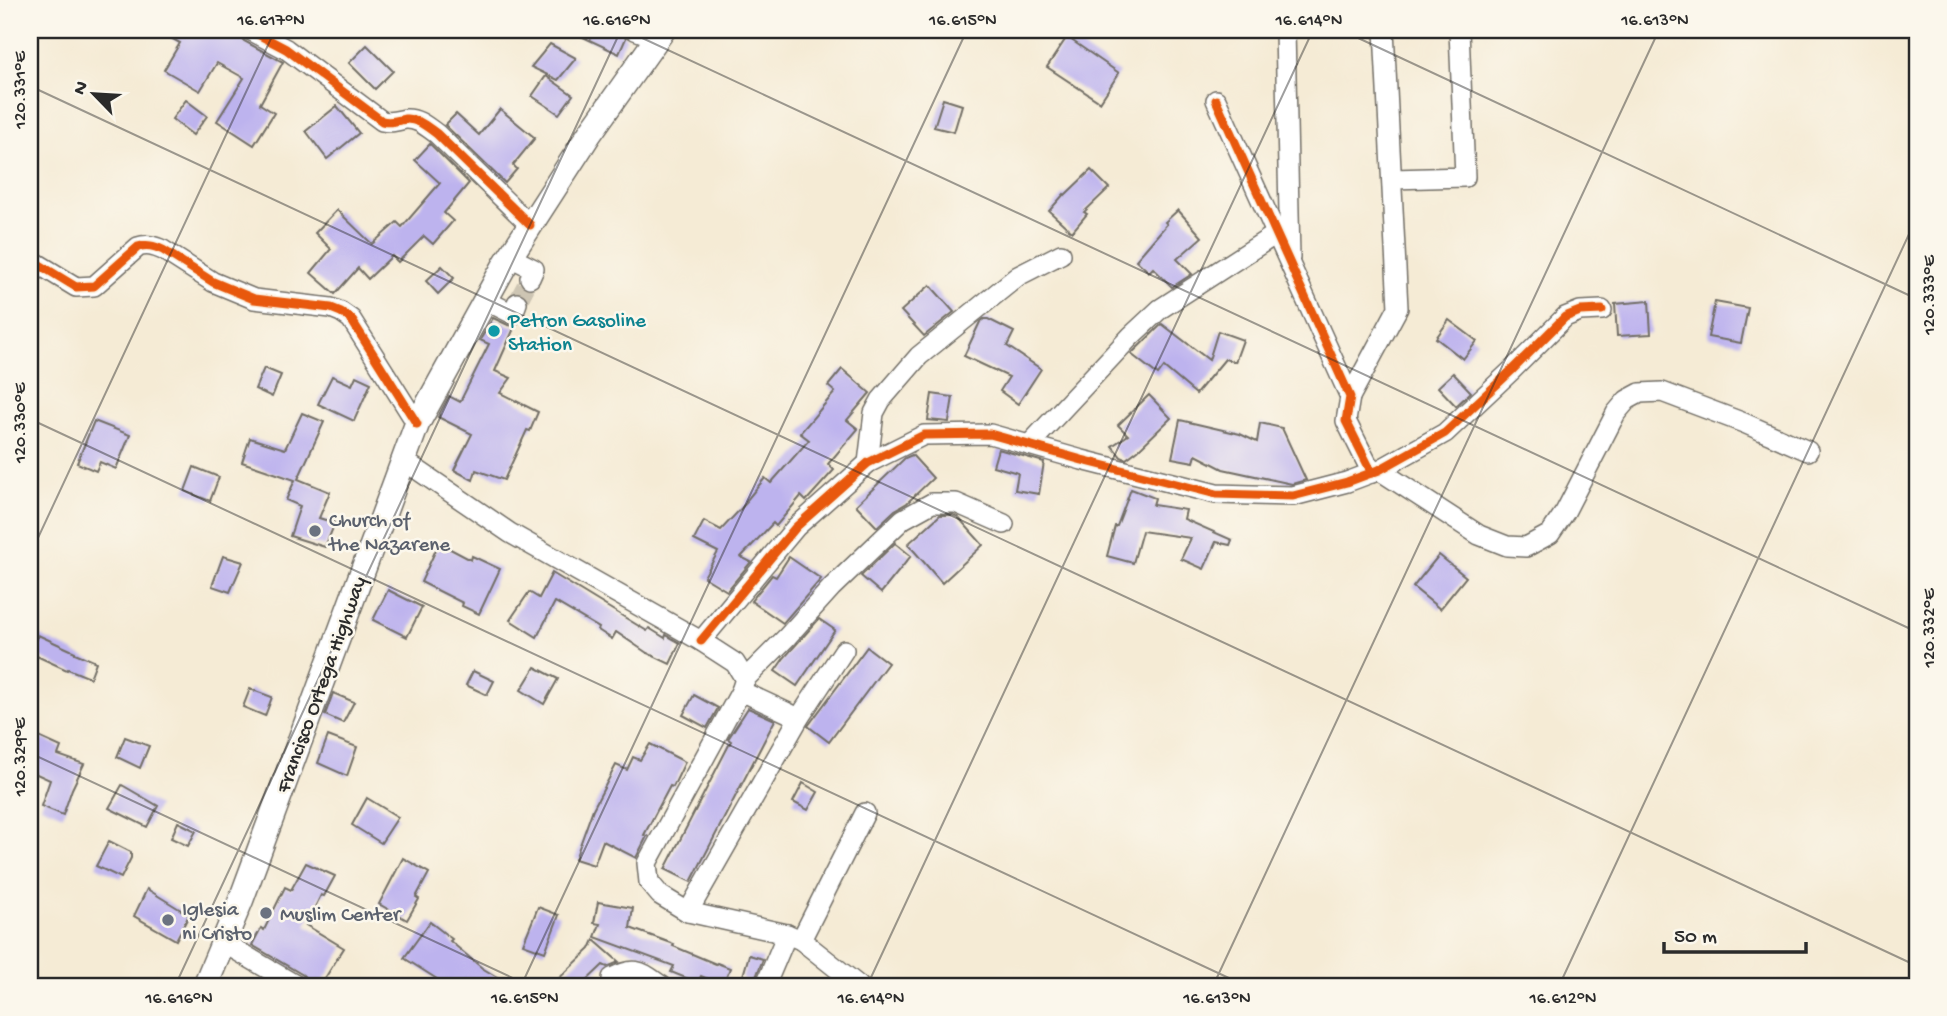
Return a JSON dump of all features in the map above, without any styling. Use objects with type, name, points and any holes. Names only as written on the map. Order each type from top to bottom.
[{"type":"main road","name":"Francisco Ortega Highway","points":[[205,986],[224,943],[417,424],[510,257],[652,32]]},
{"type":"street","points":[[250,30],[286,49],[382,121],[391,123],[408,119],[423,124],[437,134],[530,225]]},
{"type":"street","points":[[1285,30],[1291,266]]},
{"type":"street","points":[[1384,30],[1398,307],[1350,397],[1346,421],[1375,471],[1479,535],[1507,545],[1526,547],[1550,534],[1565,512],[1616,413],[1627,400],[1640,393],[1662,392],[1808,451]]},
{"type":"street","points":[[1392,179],[1465,177],[1459,30]]},
{"type":"street","points":[[1216,100],[1350,397]]},
{"type":"street","points":[[1029,445],[1131,336],[1160,309],[1276,234]]},
{"type":"street","points":[[30,259],[76,287],[84,288],[94,286],[138,247],[154,246],[213,282],[254,299],[319,305],[341,312],[351,319],[417,424]]},
{"type":"street","points":[[868,463],[874,413],[881,400],[919,356],[1018,276],[1061,254]]},
{"type":"street","points":[[510,257],[534,269],[530,278]]},
{"type":"street","points":[[485,300],[513,314],[517,303]]},
{"type":"street","points":[[701,641],[796,527],[868,463],[924,435],[990,434],[1216,494],[1293,496],[1347,482],[1375,471],[1445,433],[1565,317],[1580,310],[1602,310]]},
{"type":"street","points":[[403,460],[510,533],[735,663],[743,685],[799,718]]},
{"type":"street","points":[[859,986],[794,937],[688,912],[660,895],[649,881],[647,863],[743,685],[832,587],[903,519],[932,503],[956,503],[1004,524]]},
{"type":"street","points":[[688,912],[799,718],[844,650]]},
{"type":"street","points":[[765,986],[865,813]]},
{"type":"street","points":[[224,943],[297,986]]},
{"type":"street","points":[[612,978],[627,970],[634,971],[644,973],[662,986]]},
{"type":"building","points":[[156,30],[230,30],[244,41],[283,62],[260,104],[274,113],[254,145],[217,121],[244,78],[217,63],[200,91],[164,70],[180,43]]},
{"type":"building","points":[[568,30],[613,30],[626,38],[619,54]]},
{"type":"building","points":[[1067,37],[1119,73],[1100,102],[1047,67]]},
{"type":"building","points":[[550,44],[576,58],[558,80],[531,67]]},
{"type":"building","points":[[367,45],[393,71],[375,89],[349,63]]},
{"type":"building","points":[[546,76],[573,95],[559,114],[532,96]]},
{"type":"building","points":[[943,99],[962,105],[954,132],[934,127]]},
{"type":"building","points":[[186,100],[207,116],[193,135],[172,119]]},
{"type":"building","points":[[337,106],[359,133],[327,159],[306,131]]},
{"type":"building","points":[[500,109],[535,138],[513,165],[517,169],[505,183],[445,125],[456,114],[479,135]]},
{"type":"building","points":[[430,144],[469,183],[444,213],[453,221],[433,244],[424,236],[398,262],[392,256],[368,279],[358,268],[335,294],[311,273],[331,249],[315,233],[337,210],[372,244],[397,222],[402,227],[440,183],[415,160]]},
{"type":"building","points":[[1091,170],[1109,188],[1084,212],[1087,214],[1072,232],[1049,211]]},
{"type":"building","points":[[1178,210],[1202,237],[1177,259],[1192,274],[1172,287],[1153,268],[1149,272],[1136,260],[1167,224],[1165,222]]},
{"type":"building","points":[[442,266],[454,278],[438,294],[426,281]]},
{"type":"building","points":[[930,285],[954,312],[924,336],[901,311]]},
{"type":"building","points":[[1649,301],[1651,334],[1617,336],[1615,304]]},
{"type":"building","points":[[1715,302],[1748,308],[1741,343],[1708,337]]},
{"type":"building","points":[[493,318],[515,326],[495,371],[511,378],[500,393],[538,412],[504,480],[476,470],[473,480],[454,470],[472,434],[438,417],[449,396],[460,402],[489,344],[480,340]]},
{"type":"building","points":[[984,319],[1014,332],[1007,346],[1041,369],[1018,404],[1000,391],[1009,377],[964,356]]},
{"type":"building","points":[[1449,320],[1477,341],[1463,359],[1436,338]]},
{"type":"building","points":[[1162,324],[1209,360],[1218,331],[1243,340],[1235,362],[1225,359],[1196,394],[1164,367],[1158,375],[1131,354]]},
{"type":"building","points":[[264,368],[281,375],[272,397],[255,389]]},
{"type":"building","points":[[842,369],[870,393],[847,420],[858,429],[828,464],[834,470],[806,501],[801,496],[776,526],[773,523],[741,557],[751,562],[727,591],[704,577],[718,552],[694,540],[704,521],[721,530],[765,478],[771,483],[809,440],[800,433],[835,392],[828,386]]},
{"type":"building","points":[[1453,373],[1471,392],[1456,406],[1438,387]]},
{"type":"building","points":[[332,376],[352,385],[356,376],[371,383],[354,421],[318,404]]},
{"type":"building","points":[[932,394],[953,397],[949,422],[928,420]]},
{"type":"building","points":[[1149,395],[1171,418],[1138,450],[1126,459],[1121,457],[1112,446],[1128,435],[1118,425]]},
{"type":"building","points":[[302,413],[324,422],[298,479],[330,492],[319,518],[335,523],[325,547],[290,536],[300,506],[286,500],[295,480],[242,462],[250,438],[285,449]]},
{"type":"building","points":[[1180,420],[1240,434],[1257,442],[1260,423],[1282,428],[1306,480],[1292,484],[1223,469],[1196,455],[1194,462],[1172,458]]},
{"type":"building","points":[[94,421],[130,435],[116,469],[100,462],[96,471],[77,463]]},
{"type":"building","points":[[998,449],[1044,462],[1039,494],[1015,490],[1018,473],[993,466]]},
{"type":"building","points":[[912,455],[933,478],[877,527],[856,505],[905,458]]},
{"type":"building","points":[[194,467],[219,477],[210,501],[185,491]]},
{"type":"building","points":[[1131,489],[1155,498],[1153,505],[1186,510],[1184,519],[1232,540],[1230,545],[1216,542],[1204,569],[1181,559],[1191,538],[1142,531],[1133,563],[1107,556],[1115,526]]},
{"type":"building","points":[[940,515],[958,517],[983,545],[942,583],[908,544]]},
{"type":"building","points":[[439,543],[471,560],[472,556],[500,569],[479,614],[421,582]]},
{"type":"building","points":[[895,543],[911,556],[881,593],[861,576]]},
{"type":"building","points":[[1439,555],[1466,577],[1440,609],[1413,587]]},
{"type":"building","points":[[223,556],[243,562],[230,592],[212,586]]},
{"type":"building","points":[[789,557],[821,579],[783,623],[751,601],[772,575],[776,577]]},
{"type":"building","points":[[552,573],[647,631],[649,628],[680,643],[670,664],[647,653],[616,632],[612,639],[598,630],[599,628],[555,602],[537,637],[510,620],[529,592],[539,598]]},
{"type":"building","points":[[388,590],[422,607],[407,637],[373,620]]},
{"type":"building","points":[[819,619],[835,630],[797,686],[775,671]]},
{"type":"building","points":[[38,635],[96,662],[90,678],[30,653]]},
{"type":"building","points":[[867,647],[888,663],[829,742],[808,726]]},
{"type":"building","points":[[535,667],[558,679],[544,704],[521,690]]},
{"type":"building","points":[[473,671],[494,681],[487,695],[466,685]]},
{"type":"building","points":[[250,689],[272,697],[265,716],[243,707]]},
{"type":"building","points":[[333,693],[354,702],[343,723],[325,715]]},
{"type":"building","points":[[694,695],[718,708],[707,728],[683,715]]},
{"type":"building","points":[[748,708],[775,720],[691,882],[665,869],[731,741],[728,739]]},
{"type":"building","points":[[30,733],[61,747],[58,755],[84,764],[63,815],[41,806],[50,780],[30,771]]},
{"type":"building","points":[[328,736],[357,747],[347,776],[318,763]]},
{"type":"building","points":[[125,737],[149,746],[140,768],[117,757]]},
{"type":"building","points":[[650,744],[685,762],[644,835],[647,836],[636,858],[603,841],[594,865],[575,859],[593,809],[616,765],[627,770],[633,757],[640,760]]},
{"type":"building","points":[[803,783],[818,792],[808,810],[793,802]]},
{"type":"building","points":[[122,785],[158,806],[147,827],[109,808]]},
{"type":"building","points":[[367,798],[398,817],[381,843],[352,825]]},
{"type":"building","points":[[178,822],[196,831],[188,846],[171,838]]},
{"type":"building","points":[[109,841],[131,852],[131,858],[121,878],[96,866]]},
{"type":"building","points":[[403,858],[429,873],[407,920],[379,904]]},
{"type":"building","points":[[306,863],[335,876],[324,896],[321,895],[306,925],[344,948],[320,986],[309,986],[303,975],[252,945],[261,928],[264,930],[285,887],[291,890]]},
{"type":"building","points":[[147,889],[189,915],[176,940],[134,916]]},
{"type":"building","points":[[598,902],[633,908],[630,928],[730,968],[723,985],[701,976],[698,983],[671,972],[674,966],[595,937],[600,924],[594,923]]},
{"type":"building","points":[[538,907],[559,915],[545,952],[523,944]]},
{"type":"building","points":[[430,922],[482,968],[512,986],[448,986],[404,958]]},
{"type":"building","points":[[594,940],[619,962],[607,967],[603,965],[581,986],[551,986],[590,949]]},
{"type":"building","points":[[749,955],[763,959],[754,982],[742,979]]},
{"type":"tunnel","points":[[517,303],[530,278]]},
{"type":"cycle path","points":[[250,30],[286,49],[382,121],[410,119],[426,126],[530,225]]},
{"type":"cycle path","points":[[1216,100],[1350,397],[1346,421],[1372,473]]},
{"type":"cycle path","points":[[30,259],[76,287],[94,286],[138,247],[150,246],[163,250],[213,282],[254,299],[331,308],[341,312],[351,319],[417,424]]},
{"type":"cycle path","points":[[701,641],[796,527],[868,463],[924,435],[990,434],[1216,494],[1293,496],[1347,482],[1379,470],[1445,433],[1565,317],[1580,311],[1602,310]]},
{"type":"place","name":"Petron Gasoline Station","points":[[494,331]]},
{"type":"place","name":"Church of the Nazarene","points":[[315,531]]},
{"type":"place","name":"Muslim Center","points":[[266,913]]},
{"type":"place","name":"Iglesia ni Cristo","points":[[168,920]]}]
